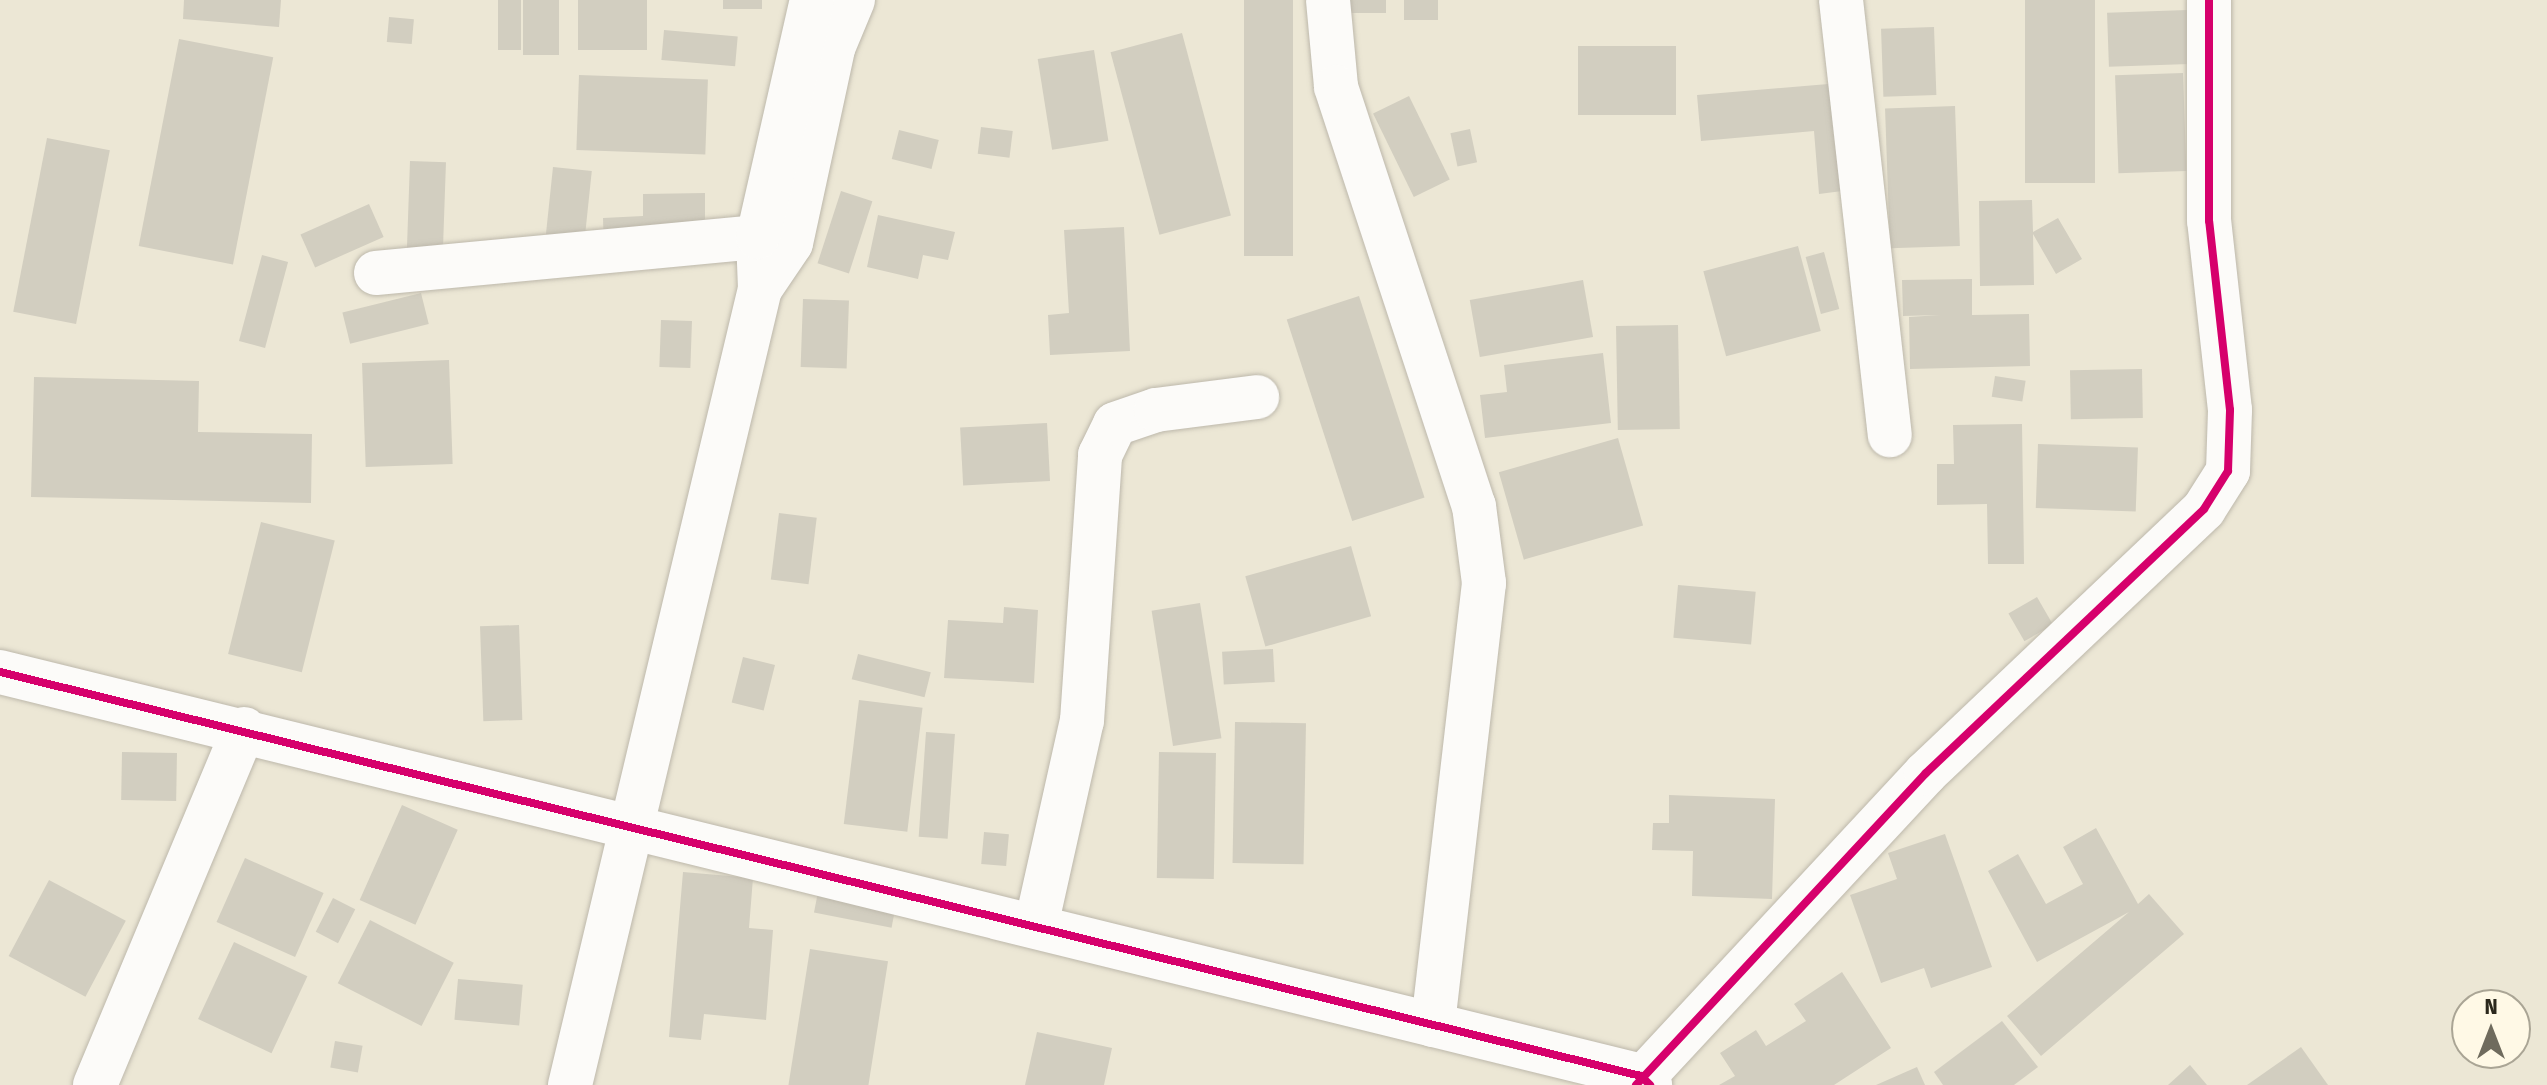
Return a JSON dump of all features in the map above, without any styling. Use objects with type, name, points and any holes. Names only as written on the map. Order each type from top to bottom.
[{"type":"street","points":[[570,1085],[760,289],[758,237],[812,0]]},
{"type":"street","points":[[760,289],[791,243],[833,48],[853,0]]},
{"type":"street","points":[[1328,0],[1336,87],[1474,506],[1484,583],[1433,1025]]},
{"type":"street","points":[[1841,0],[1890,435]]},
{"type":"street","points":[[0,672],[244,729],[1433,1025],[1642,1082],[1926,773],[2204,509],[2228,471],[2230,410],[2209,221],[2209,0]]},
{"type":"street","points":[[376,273],[758,237]]},
{"type":"street","points":[[1036,926],[1082,721],[1100,455],[1115,424],[1156,410],[1257,397]]},
{"type":"street","points":[[95,1085],[244,729]]},
{"type":"building","points":[[184,0],[281,0],[279,27],[183,19]]},
{"type":"building","points":[[498,0],[521,0],[521,50],[498,50]]},
{"type":"building","points":[[523,0],[559,0],[559,55],[523,55]]},
{"type":"building","points":[[578,0],[647,0],[647,50],[578,50]]},
{"type":"building","points":[[723,0],[762,0],[762,9],[723,9]]},
{"type":"building","points":[[1244,0],[1293,0],[1293,256],[1244,256]]},
{"type":"building","points":[[1338,0],[1386,0],[1386,13],[1338,13]]},
{"type":"building","points":[[1404,0],[1438,0],[1438,20],[1404,20]]},
{"type":"building","points":[[2025,0],[2095,0],[2095,183],[2025,183]]},
{"type":"building","points":[[2187,10],[2189,64],[2109,67],[2107,13]]},
{"type":"building","points":[[389,17],[414,19],[412,44],[387,42]]},
{"type":"building","points":[[1934,27],[1936,95],[1883,97],[1881,29]]},
{"type":"building","points":[[664,30],[738,36],[735,66],[661,60]]},
{"type":"building","points":[[1182,33],[1231,216],[1159,235],[1111,52]]},
{"type":"building","points":[[179,39],[273,57],[233,264],[139,246]]},
{"type":"building","points":[[1578,46],[1676,46],[1676,115],[1578,115]]},
{"type":"building","points":[[1094,50],[1108,141],[1052,150],[1038,59]]},
{"type":"building","points":[[2183,73],[2186,171],[2118,173],[2115,75]]},
{"type":"building","points":[[579,75],[708,80],[705,154],[576,150]]},
{"type":"building","points":[[1840,83],[1850,190],[1819,194],[1814,131],[1701,141],[1697,95]]},
{"type":"building","points":[[1409,96],[1450,180],[1414,197],[1373,114]]},
{"type":"building","points":[[1955,106],[1960,246],[1890,248],[1885,108]]},
{"type":"building","points":[[981,127],[1013,131],[1009,158],[978,154]]},
{"type":"building","points":[[1470,129],[1477,162],[1458,166],[1450,133]]},
{"type":"building","points":[[899,130],[939,140],[932,169],[892,159]]},
{"type":"building","points":[[47,138],[110,150],[76,324],[13,312]]},
{"type":"building","points":[[410,161],[446,162],[443,260],[407,259]]},
{"type":"building","points":[[553,167],[592,171],[584,246],[545,242]]},
{"type":"building","points":[[841,191],[872,201],[849,273],[818,263]]},
{"type":"building","points":[[705,193],[705,247],[604,251],[603,218],[643,216],[643,194]]},
{"type":"building","points":[[2032,200],[2033,232],[2058,218],[2082,259],[2056,274],[2033,234],[2034,285],[1980,286],[1979,201]]},
{"type":"building","points":[[369,204],[384,237],[315,267],[300,235]]},
{"type":"building","points":[[878,215],[955,232],[948,260],[923,255],[918,279],[867,267]]},
{"type":"building","points":[[1124,227],[1130,351],[1050,355],[1048,315],[1069,313],[1064,230]]},
{"type":"building","points":[[1798,246],[1821,331],[1726,356],[1703,271]]},
{"type":"building","points":[[1824,252],[1839,309],[1821,314],[1806,257]]},
{"type":"building","points":[[262,255],[288,262],[265,348],[239,341]]},
{"type":"building","points":[[1972,279],[1972,315],[2029,314],[2030,366],[1910,369],[1909,317],[1940,315],[1903,316],[1902,280]]},
{"type":"building","points":[[1583,280],[1593,337],[1480,357],[1470,300]]},
{"type":"building","points":[[421,293],[429,324],[350,344],[342,313]]},
{"type":"building","points":[[1359,296],[1425,498],[1352,521],[1287,319]]},
{"type":"building","points":[[803,299],[849,301],[847,369],[801,367]]},
{"type":"building","points":[[661,320],[692,321],[690,368],[659,367]]},
{"type":"building","points":[[1678,325],[1680,429],[1618,430],[1616,326]]},
{"type":"building","points":[[1603,353],[1611,423],[1485,438],[1480,395],[1507,392],[1504,365]]},
{"type":"building","points":[[449,360],[453,464],[366,467],[362,363]]},
{"type":"building","points":[[2142,369],[2143,418],[2071,419],[2070,370]]},
{"type":"building","points":[[1995,376],[2026,381],[2022,402],[1992,397]]},
{"type":"building","points":[[34,377],[199,381],[198,432],[312,434],[311,503],[31,497]]},
{"type":"building","points":[[1047,423],[1050,481],[963,485],[960,428]]},
{"type":"building","points":[[2022,424],[2024,564],[1988,564],[1987,504],[1937,505],[1937,464],[1954,464],[1953,425]]},
{"type":"building","points":[[1618,438],[1643,525],[1524,560],[1499,472]]},
{"type":"building","points":[[2038,444],[2138,447],[2136,511],[2036,508]]},
{"type":"building","points":[[779,513],[817,518],[809,584],[771,580]]},
{"type":"building","points":[[261,522],[335,540],[302,672],[228,654]]},
{"type":"building","points":[[1351,546],[1371,616],[1265,646],[1245,576]]},
{"type":"building","points":[[1678,585],[1756,592],[1751,645],[1673,638]]},
{"type":"building","points":[[2037,597],[2053,625],[2024,641],[2008,614]]},
{"type":"building","points":[[1200,603],[1221,738],[1173,746],[1152,611]]},
{"type":"building","points":[[1004,607],[1038,610],[1034,683],[944,678],[948,620],[1003,623]]},
{"type":"building","points":[[519,625],[522,720],[483,721],[480,626]]},
{"type":"building","points":[[1273,649],[1275,682],[1224,685],[1222,652]]},
{"type":"building","points":[[858,654],[931,672],[924,697],[852,679]]},
{"type":"building","points":[[743,657],[775,665],[764,711],[732,703]]},
{"type":"building","points":[[859,700],[923,708],[907,832],[844,824]]},
{"type":"building","points":[[1235,722],[1306,723],[1304,864],[1233,863]]},
{"type":"building","points":[[926,732],[955,734],[948,839],[919,837]]},
{"type":"building","points":[[122,752],[177,753],[176,801],[121,800]]},
{"type":"building","points":[[1159,752],[1216,753],[1214,879],[1157,878]]},
{"type":"building","points":[[1669,795],[1775,799],[1772,899],[1692,896],[1693,851],[1652,850],[1653,823],[1669,823]]},
{"type":"building","points":[[402,805],[458,830],[415,925],[360,900]]},
{"type":"building","points":[[2096,828],[2138,904],[2149,894],[2184,934],[2041,1056],[2007,1016],[2129,912],[2037,962],[1988,871],[2018,854],[2046,904],[2083,884],[2063,847]]},
{"type":"building","points":[[984,832],[1009,834],[1006,866],[981,864]]},
{"type":"building","points":[[1945,834],[1992,967],[1931,988],[1924,968],[1881,983],[1850,895],[1897,879],[1888,853]]},
{"type":"building","points":[[245,858],[324,893],[295,957],[217,922]]},
{"type":"building","points":[[683,872],[753,878],[749,928],[773,930],[766,1020],[704,1014],[701,1040],[669,1037]]},
{"type":"building","points":[[49,880],[126,921],[85,997],[9,956]]},
{"type":"building","points":[[818,892],[896,907],[892,928],[814,913]]},
{"type":"building","points":[[333,898],[355,909],[338,943],[316,932]]},
{"type":"building","points":[[370,920],[454,963],[422,1026],[338,983]]},
{"type":"building","points":[[234,942],[307,976],[271,1053],[198,1019]]},
{"type":"building","points":[[810,949],[888,961],[868,1085],[788,1085]]},
{"type":"building","points":[[1842,972],[1891,1048],[1834,1085],[1719,1085],[1735,1076],[1720,1053],[1756,1030],[1766,1046],[1806,1021],[1794,1004]]},
{"type":"building","points":[[458,979],[523,985],[519,1026],[454,1020]]},
{"type":"building","points":[[2002,1021],[2038,1067],[2014,1085],[1943,1085],[1934,1072]]},
{"type":"building","points":[[1037,1032],[1112,1048],[1104,1085],[1025,1085]]},
{"type":"building","points":[[335,1041],[363,1046],[358,1072],[330,1068]]},
{"type":"building","points":[[2301,1047],[2328,1085],[2247,1085]]},
{"type":"building","points":[[2190,1065],[2207,1085],[2168,1085]]},
{"type":"building","points":[[1917,1067],[1925,1085],[1876,1085]]},
{"type":"cycle path","points":[[1636,1085],[1926,773],[2204,509],[2228,471],[2230,410],[2209,221],[2209,0]]},
{"type":"cycle path","points":[[0,672],[1641,1076],[1650,1085]]}]
